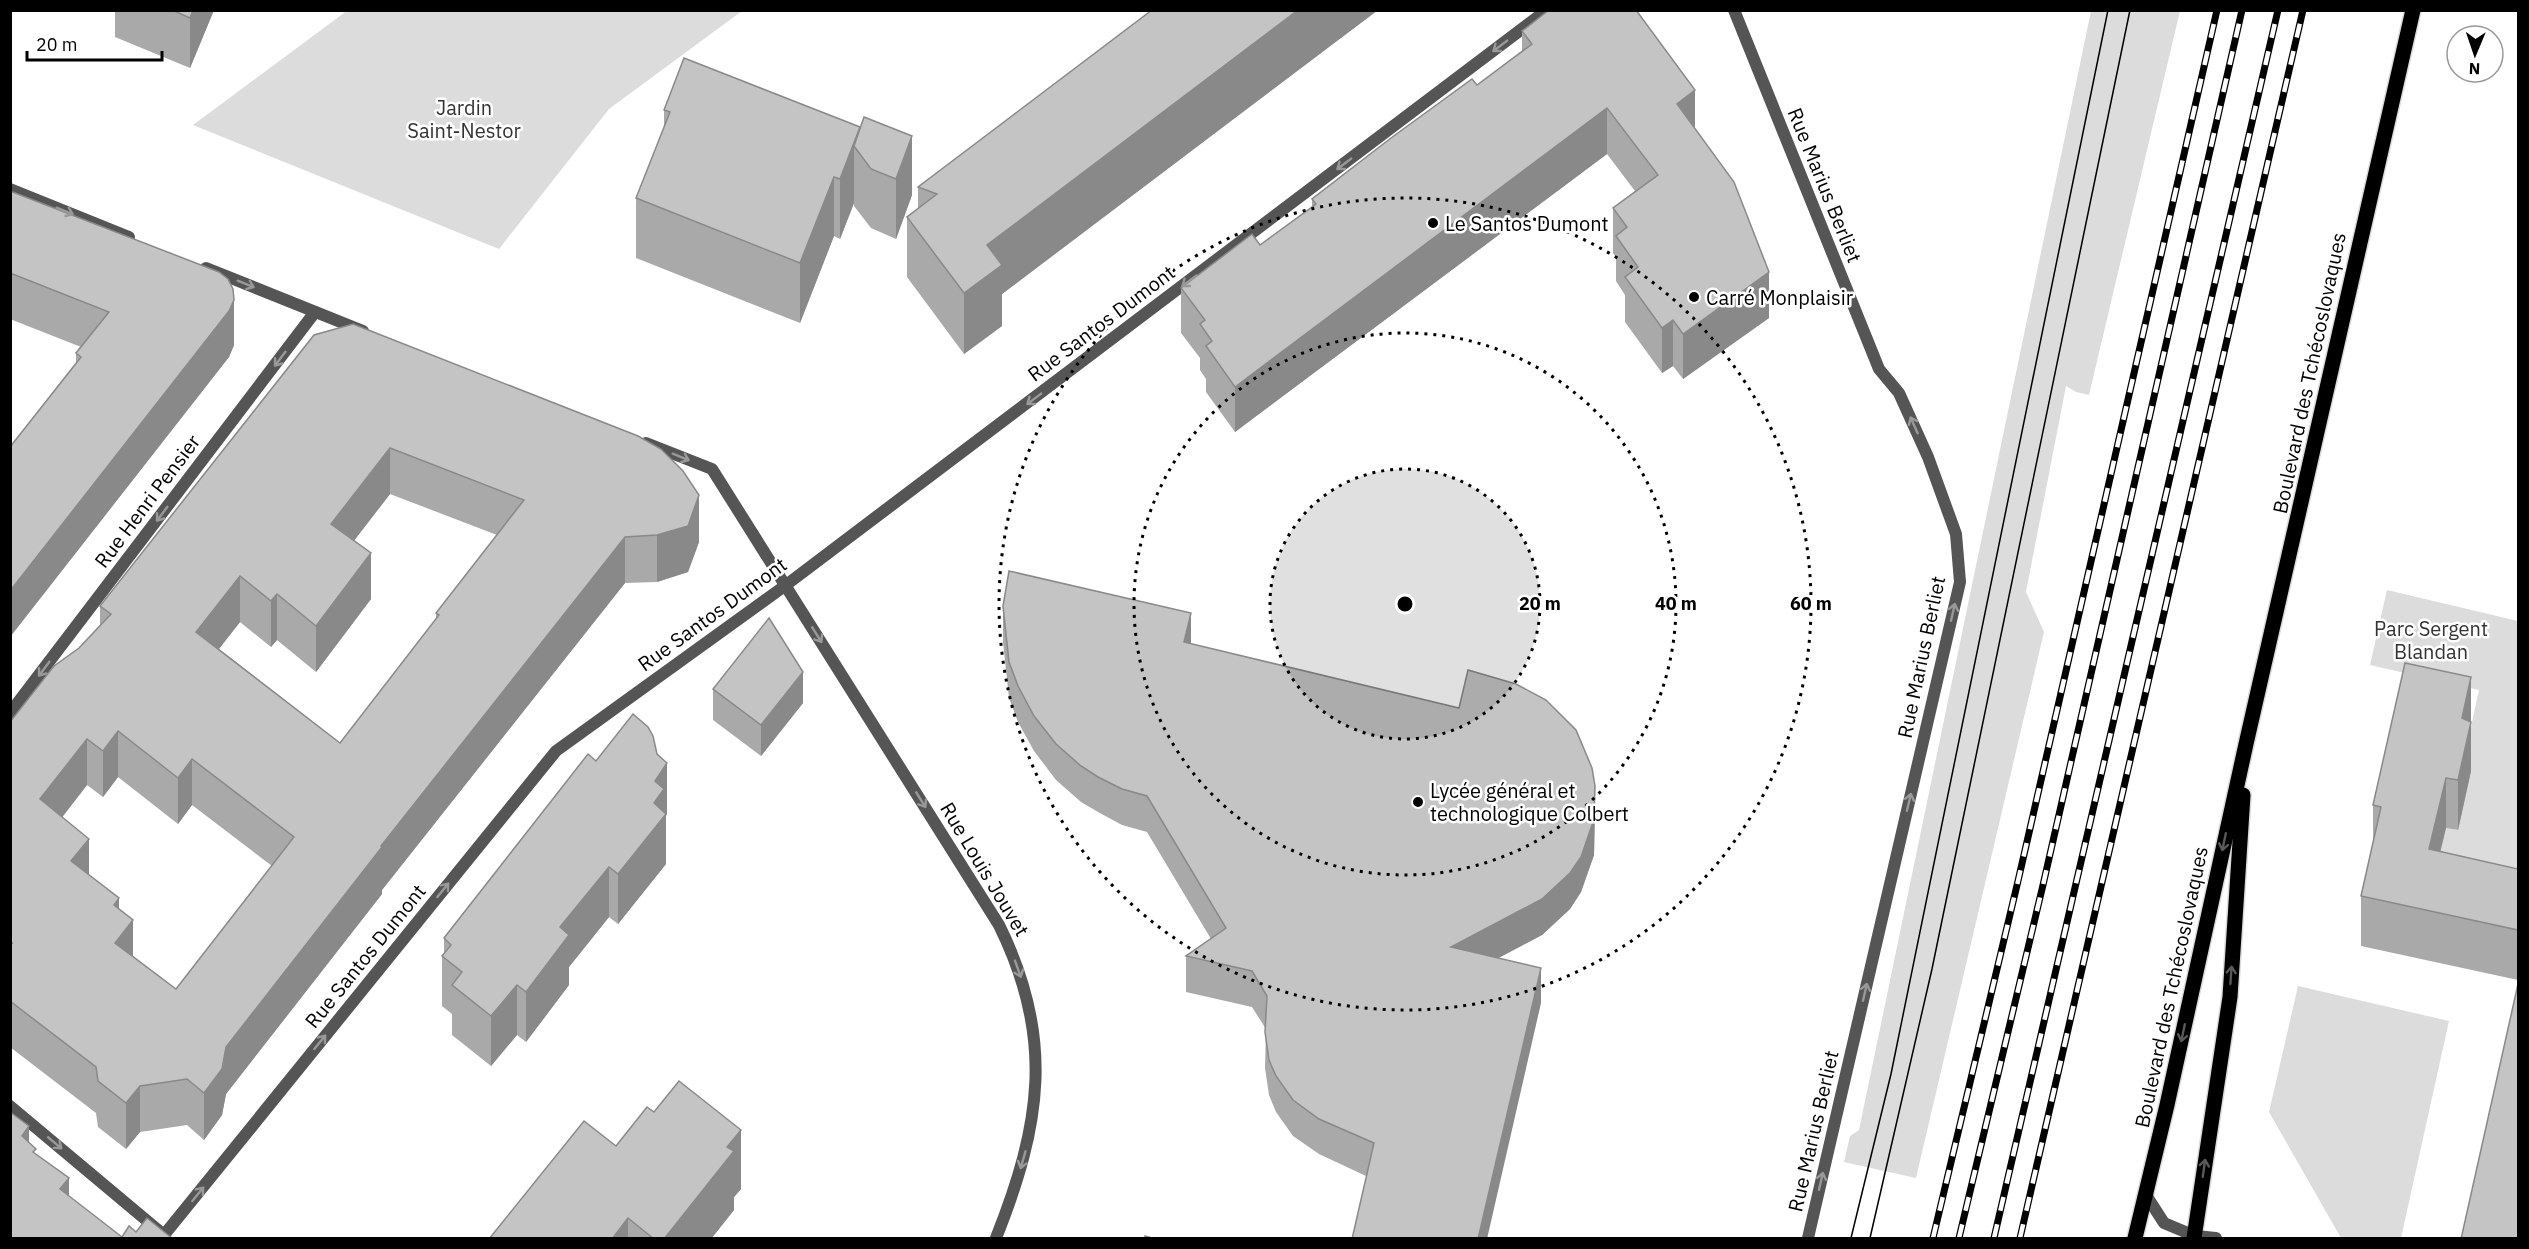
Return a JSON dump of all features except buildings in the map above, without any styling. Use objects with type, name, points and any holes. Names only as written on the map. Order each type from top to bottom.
[{"type":"main road","name":"Boulevard des Tchécoslovaques","points":[[2135,1239],[2413,10]]},
{"type":"main road","name":"Boulevard des Tchécoslovaques","points":[[2195,1237],[2230,997],[2246,744]]},
{"type":"street","name":"Rue Santos Dumont","points":[[10,1106],[164,1235],[556,751],[786,585],[1546,10]]},
{"type":"street","name":"Rue Marius Berliet","points":[[1734,10],[1879,369],[1899,393],[1928,457],[1956,534],[1960,582],[1808,1239]]},
{"type":"street","points":[[10,189],[142,242]]},
{"type":"street","points":[[197,264],[370,334]]},
{"type":"street","name":"Rue Henri Pensier","points":[[10,713],[315,312]]},
{"type":"street","name":"Rue Louis Jouvet","points":[[634,438],[711,469],[999,925],[1021,975],[1033,1029],[1036,1091],[1024,1158],[996,1239]]},
{"type":"street","points":[[2146,1195],[2164,1223],[2195,1237],[2216,1239]]},
{"type":"green space","name":"Jardin Saint-Nestor","points":[[348,10],[742,11],[609,109],[499,249],[193,125]]},
{"type":"green space","points":[[2091,11],[2180,11],[2089,395],[2076,392],[2066,386],[2026,592],[2044,632],[1916,1178],[1844,1162],[1850,1136],[1859,1130]]},
{"type":"green space","name":"Parc Sergent Blandan","points":[[2387,590],[2518,621],[2518,919],[2425,898],[2446,828],[2458,830],[2462,768],[2479,690],[2370,665]]},
{"type":"green space","points":[[2298,986],[2449,1021],[2401,1238],[2341,1238],[2269,1112]]},
{"type":"tram line","points":[[1851,1238],[1891,1074],[2108,10]]},
{"type":"tram line","points":[[1870,1238],[1932,969],[2130,10]]},
{"type":"railway","points":[[1933,1238],[2018,881],[2217,10]]},
{"type":"railway","points":[[1959,1238],[2043,885],[2242,10]]},
{"type":"railway","points":[[1994,1238],[2278,10]]},
{"type":"railway","points":[[2020,1238],[2303,10]]},
{"type":"place","name":"Le Santos Dumont","points":[[1433,223]]},
{"type":"place","name":"Carré Monplaisir","points":[[1694,297]]},
{"type":"place","name":"Lycée général et technologique Colbert","points":[[1418,802]]}]
